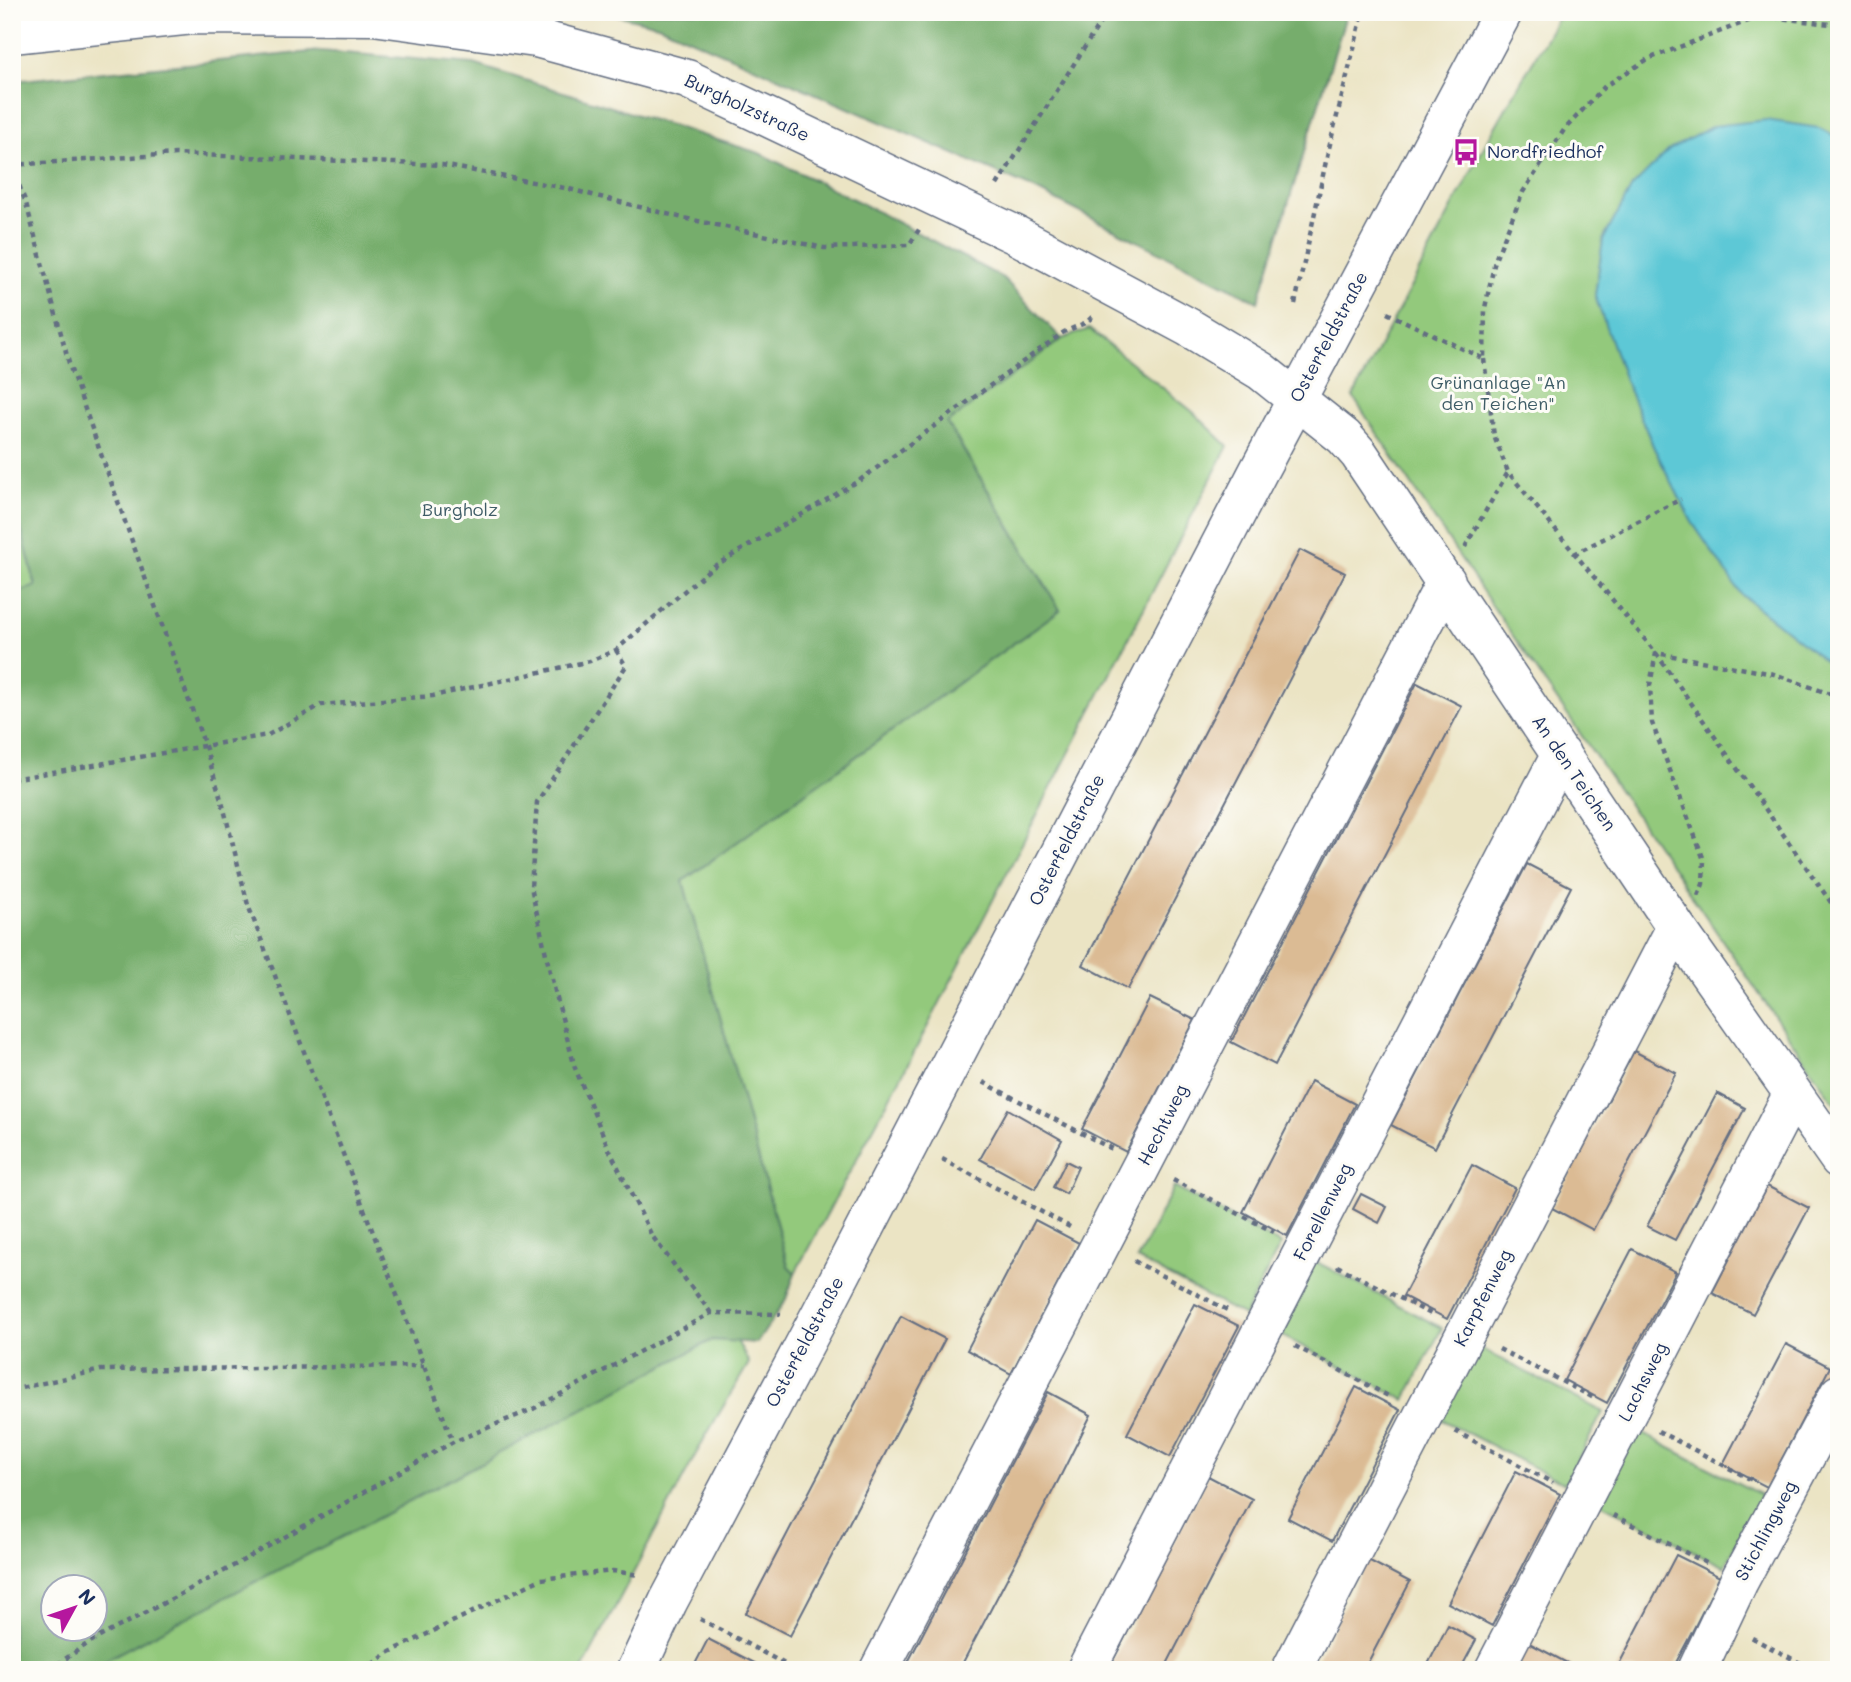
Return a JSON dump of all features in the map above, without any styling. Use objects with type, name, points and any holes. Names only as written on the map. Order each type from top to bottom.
[{"type":"street","name":"Osterfeldstraße","points":[[636,1670],[673,1592],[1296,399],[1503,12]]},
{"type":"street","name":"Burgholzstraße","points":[[12,34],[193,15],[373,16],[536,38],[687,79],[1016,235],[1216,343],[1261,370],[1296,399]]},
{"type":"street","name":"An den Teichen","points":[[1296,399],[1344,437],[1359,454],[1676,927],[1839,1159]]},
{"type":"street","name":"Hechtweg","points":[[879,1670],[1446,581]]},
{"type":"street","name":"Forellenweg","points":[[1086,1670],[1561,754]]},
{"type":"street","name":"Karpfenweg","points":[[1291,1670],[1676,927]]},
{"type":"street","name":"Lachsweg","points":[[1494,1670],[1792,1095]]},
{"type":"street","name":"Stichlingweg","points":[[1696,1670],[1739,1581],[1839,1394]]},
{"type":"path","points":[[995,189],[1107,12]]},
{"type":"path","points":[[1295,304],[1331,140],[1363,12]]},
{"type":"path","points":[[1839,27],[1758,14],[1648,59],[1605,86],[1563,130],[1523,192],[1495,260],[1485,307],[1484,359],[1494,436],[1508,472],[1656,653],[1839,914]]},
{"type":"path","points":[[453,1442],[248,905],[205,746],[71,367],[26,203],[12,166],[175,154],[442,165],[565,188],[824,248],[909,244],[923,224]]},
{"type":"path","points":[[1387,313],[1484,359]]},
{"type":"path","points":[[12,779],[268,735],[321,705],[433,696],[590,662],[616,650],[711,568],[860,480],[1064,332],[1087,322],[1094,315]]},
{"type":"path","points":[[1446,581],[1508,472]]},
{"type":"path","points":[[1574,554],[1681,499]]},
{"type":"path","points":[[616,650],[626,666],[537,802],[531,887],[575,1068],[599,1126],[652,1236],[711,1313]]},
{"type":"path","points":[[1656,653],[1774,674],[1839,697]]},
{"type":"path","points":[[1656,653],[1650,685],[1652,723],[1704,860],[1703,884],[1693,906],[1676,927]]},
{"type":"path","points":[[950,1065],[1784,1497]]},
{"type":"path","points":[[910,1142],[1739,1581]]},
{"type":"path","points":[[50,1670],[90,1642],[226,1570],[453,1442],[533,1409],[711,1313],[820,1315]]},
{"type":"path","points":[[12,1390],[101,1370],[424,1366]]},
{"type":"path","points":[[364,1670],[390,1652],[541,1579],[613,1571],[673,1592],[796,1670]]},
{"type":"path","points":[[1720,1621],[1814,1670]]},
{"type":"green space","points":[[604,12],[1347,12],[1258,302],[1032,188],[658,25]]},
{"type":"green space","name":"Grünanlage \"An den Teichen\"","points":[[1561,12],[1839,12],[1839,138],[1819,128],[1632,187],[1603,240],[1595,296],[1625,380],[1654,448],[1692,522],[1741,594],[1839,672],[1839,1110],[1491,604],[1353,397],[1486,143]]},
{"type":"green space","name":"Burgholz","points":[[321,51],[474,64],[759,153],[1003,278],[1062,339],[947,423],[1060,610],[683,881],[788,1266],[795,1273],[786,1299],[757,1343],[712,1340],[109,1658],[91,1670],[12,1670],[12,594],[36,586],[12,494],[12,81]]},
{"type":"green space","points":[[1089,329],[1193,412],[1228,446],[907,1066],[795,1273],[788,1266],[683,881],[1060,610],[947,422],[1062,339]]},
{"type":"green space","points":[[12,494],[36,587],[12,594]]},
{"type":"green space","points":[[1174,1187],[1281,1244],[1244,1316],[1137,1259]]},
{"type":"green space","points":[[1309,1258],[1442,1328],[1405,1400],[1271,1330]]},
{"type":"green space","points":[[712,1340],[737,1341],[749,1363],[704,1439],[582,1670],[91,1670],[109,1658]]},
{"type":"green space","points":[[1468,1342],[1603,1412],[1565,1484],[1431,1414]]},
{"type":"green space","points":[[1626,1425],[1761,1495],[1724,1567],[1589,1497]]},
{"type":"water","points":[[1766,120],[1819,128],[1839,138],[1839,672],[1741,594],[1692,522],[1654,448],[1625,380],[1595,296],[1603,240],[1632,187],[1669,150],[1713,126]]},
{"type":"building","points":[[1300,550],[1345,573],[1128,989],[1083,965]]},
{"type":"building","points":[[1417,683],[1462,706],[1275,1065],[1231,1042]]},
{"type":"building","points":[[1527,864],[1571,887],[1435,1148],[1391,1125]]},
{"type":"building","points":[[1150,998],[1195,1020],[1126,1152],[1082,1129]]},
{"type":"building","points":[[1634,1051],[1676,1073],[1593,1230],[1552,1208]]},
{"type":"building","points":[[1311,1081],[1355,1104],[1287,1236],[1243,1212]]},
{"type":"building","points":[[1717,1093],[1745,1108],[1675,1240],[1647,1226]]},
{"type":"building","points":[[1008,1109],[1062,1140],[1035,1189],[980,1159]]},
{"type":"building","points":[[1066,1161],[1078,1167],[1066,1194],[1053,1187]]},
{"type":"building","points":[[1472,1165],[1515,1188],[1447,1319],[1403,1296]]},
{"type":"building","points":[[1767,1186],[1809,1208],[1753,1314],[1712,1293]]},
{"type":"building","points":[[1361,1194],[1387,1207],[1379,1223],[1353,1209]]},
{"type":"building","points":[[1035,1220],[1079,1243],[1011,1374],[967,1350]]},
{"type":"building","points":[[1632,1249],[1676,1272],[1607,1403],[1564,1380]]},
{"type":"building","points":[[1195,1304],[1239,1326],[1170,1457],[1127,1434]]},
{"type":"building","points":[[901,1316],[945,1339],[790,1636],[746,1613]]},
{"type":"building","points":[[1786,1344],[1830,1367],[1767,1487],[1723,1464]]},
{"type":"building","points":[[1356,1387],[1400,1410],[1332,1541],[1288,1518]]},
{"type":"building","points":[[1048,1392],[1091,1415],[1058,1481],[959,1670],[904,1670]]},
{"type":"building","points":[[1516,1471],[1560,1494],[1492,1626],[1448,1603]]},
{"type":"building","points":[[1208,1476],[1252,1499],[1164,1670],[1108,1670]]},
{"type":"building","points":[[1676,1555],[1720,1577],[1689,1638],[1672,1670],[1616,1670]]},
{"type":"building","points":[[1368,1560],[1410,1582],[1364,1670],[1312,1670]]},
{"type":"building","points":[[1448,1625],[1476,1640],[1460,1670],[1425,1670]]},
{"type":"building","points":[[708,1639],[768,1670],[692,1670]]},
{"type":"building","points":[[1529,1643],[1571,1665],[1568,1670],[1515,1670]]},
{"type":"place","name":"Nordfriedhof","points":[[1466,152]]}]
